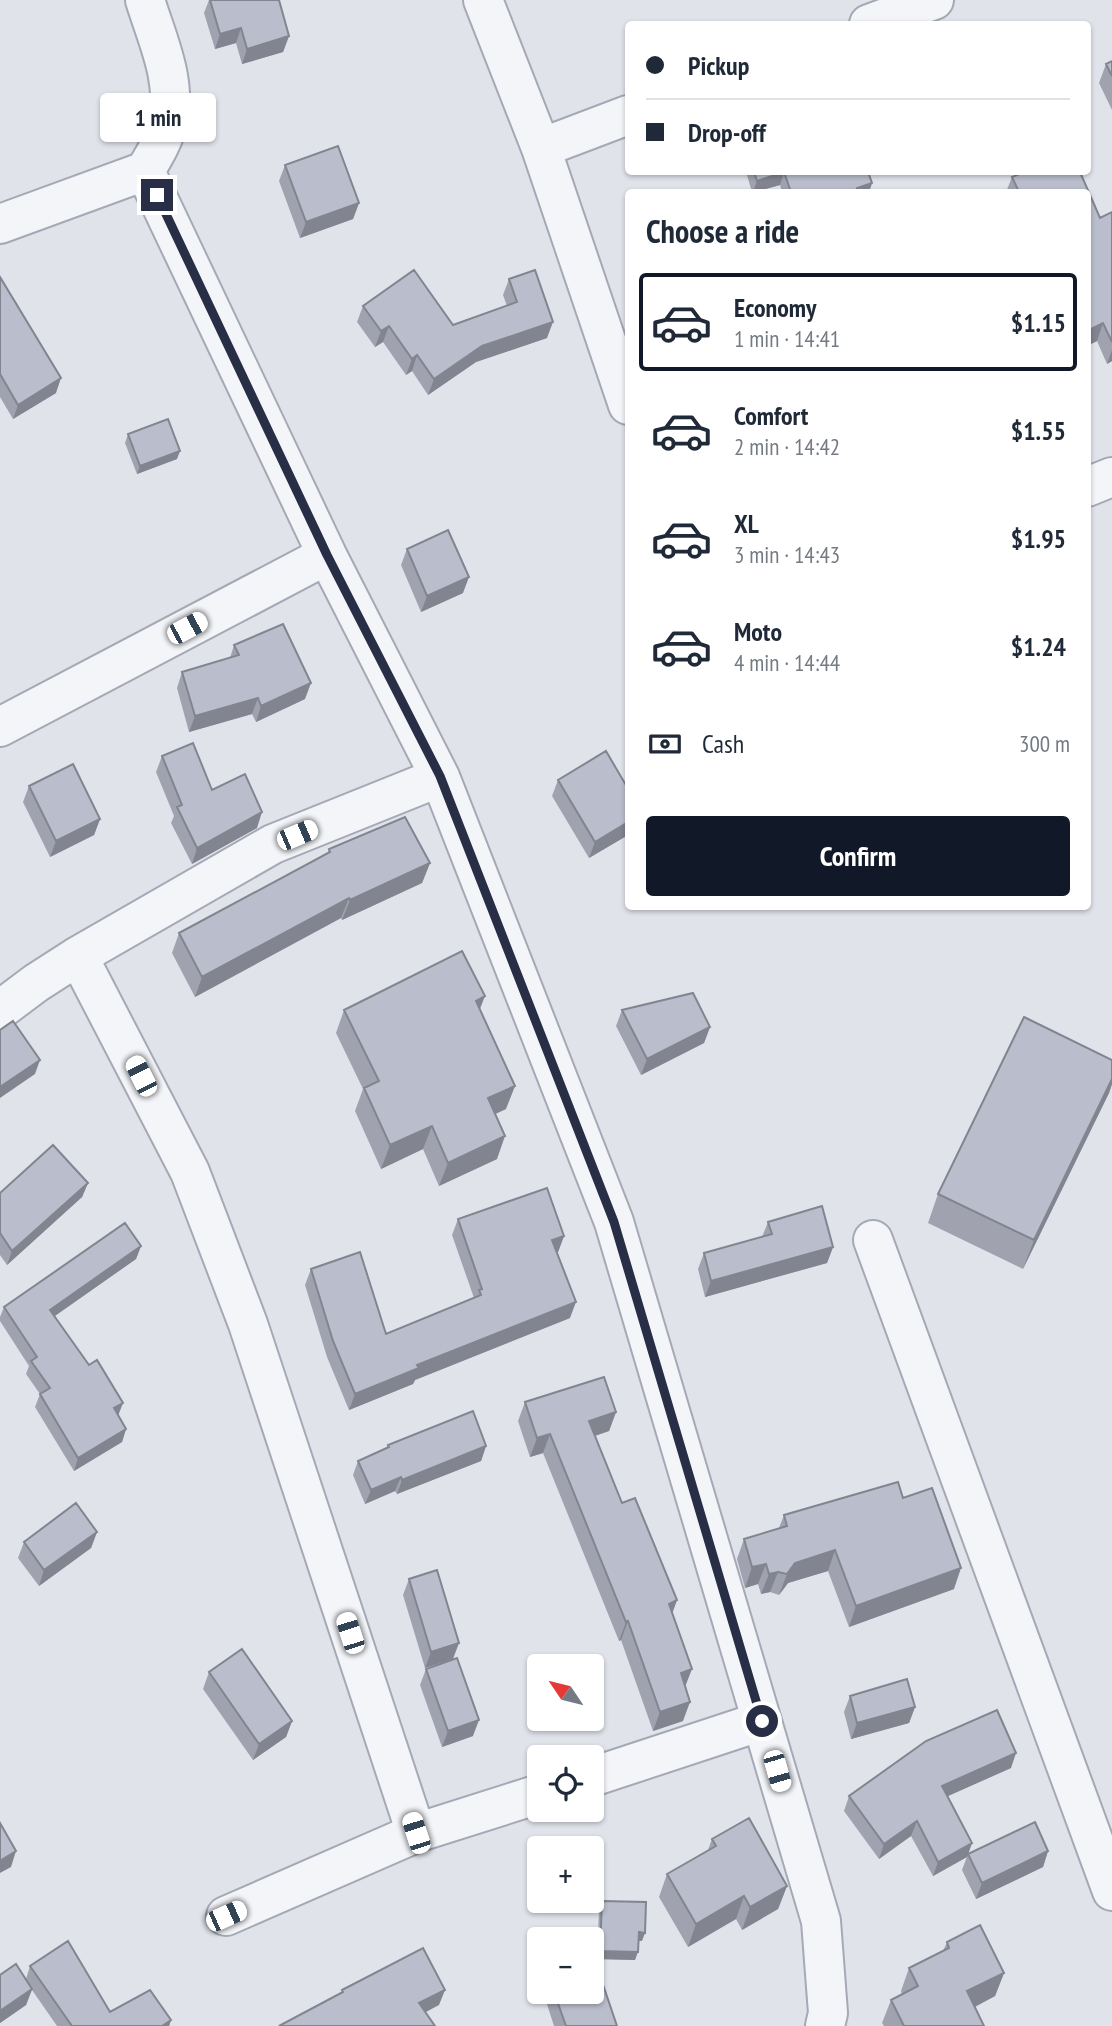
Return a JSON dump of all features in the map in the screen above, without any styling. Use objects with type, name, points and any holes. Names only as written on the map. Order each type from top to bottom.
[{"type":"street","points":[[0,224],[145,171],[159,148],[168,122],[170,97],[168,71],[145,0]]},
{"type":"street","points":[[483,0],[541,148],[625,396]]},
{"type":"street","points":[[877,21],[934,0]]},
{"type":"street","points":[[541,148],[625,116]]},
{"type":"street","points":[[145,171],[327,555],[440,776],[614,1222],[821,1921],[828,2013],[825,2026]]},
{"type":"street","points":[[1091,485],[1112,477]]},
{"type":"street","points":[[0,727],[327,555]]},
{"type":"street","points":[[0,1010],[78,956],[274,844],[440,776]]},
{"type":"street","points":[[78,956],[195,1185],[248,1324],[416,1833]]},
{"type":"street","points":[[873,1240],[1112,1891]]},
{"type":"street","points":[[604,1773],[762,1721]]},
{"type":"street","points":[[226,1916],[416,1833],[527,1798]]},
{"type":"building","points":[[210,0],[279,0],[289,36],[247,49],[241,28],[220,34]]},
{"type":"building","points":[[1112,61],[1112,76],[1106,64]]},
{"type":"building","points":[[338,146],[359,203],[306,222],[285,165]]},
{"type":"building","points":[[755,175],[775,175],[757,181]]},
{"type":"building","points":[[785,175],[869,175],[872,183],[858,189],[790,189]]},
{"type":"building","points":[[1081,175],[1087,189],[1018,189],[1012,177]]},
{"type":"building","points":[[1091,197],[1100,218],[1112,212],[1112,342],[1103,323],[1091,329]]},
{"type":"building","points":[[414,270],[453,325],[517,302],[509,279],[535,270],[553,322],[482,346],[434,379],[417,355],[412,359],[389,326],[381,331],[363,306]]},
{"type":"building","points":[[0,277],[61,378],[18,405],[0,374]]},
{"type":"building","points":[[168,419],[180,451],[140,466],[128,434]]},
{"type":"building","points":[[448,530],[469,577],[427,596],[407,549]]},
{"type":"building","points":[[283,624],[311,683],[261,706],[258,698],[195,716],[182,672],[239,655],[234,645]]},
{"type":"building","points":[[193,743],[212,790],[245,774],[262,812],[197,848],[177,807],[182,805],[162,756]]},
{"type":"building","points":[[606,751],[625,784],[625,824],[595,842],[558,780]]},
{"type":"building","points":[[73,764],[100,819],[56,841],[29,786]]},
{"type":"building","points":[[405,817],[430,863],[350,900],[349,898],[202,977],[179,933],[330,852],[329,849]]},
{"type":"building","points":[[462,951],[485,996],[476,1001],[515,1086],[488,1098],[505,1136],[448,1163],[432,1126],[390,1145],[364,1088],[379,1081],[344,1010]]},
{"type":"building","points":[[693,993],[710,1027],[647,1059],[622,1010]]},
{"type":"building","points":[[1024,1017],[1112,1060],[1112,1079],[1034,1240],[938,1194]]},
{"type":"building","points":[[13,1021],[40,1060],[0,1087],[0,1030]]},
{"type":"building","points":[[53,1145],[88,1183],[12,1251],[0,1233],[0,1193]]},
{"type":"building","points":[[547,1188],[564,1236],[552,1240],[576,1302],[417,1365],[419,1368],[355,1394],[333,1341],[311,1269],[360,1252],[386,1334],[481,1295],[479,1290],[482,1289],[458,1219]]},
{"type":"building","points":[[822,1206],[833,1247],[711,1281],[704,1253],[772,1234],[768,1222]]},
{"type":"building","points":[[125,1223],[141,1246],[50,1310],[89,1365],[97,1360],[123,1403],[114,1408],[126,1429],[78,1458],[40,1394],[50,1388],[31,1361],[37,1357],[4,1307]]},
{"type":"building","points":[[604,1377],[616,1412],[589,1421],[622,1503],[635,1498],[677,1600],[669,1604],[692,1669],[681,1673],[690,1702],[660,1712],[628,1621],[626,1622],[550,1434],[537,1438],[525,1402]]},
{"type":"building","points":[[473,1411],[486,1446],[371,1490],[358,1461],[389,1447],[388,1445]]},
{"type":"building","points":[[898,1482],[903,1498],[932,1488],[961,1568],[856,1606],[835,1550],[795,1563],[787,1574],[769,1574],[766,1564],[752,1567],[744,1539],[787,1526],[784,1515]]},
{"type":"building","points":[[76,1503],[97,1532],[44,1570],[24,1542]]},
{"type":"building","points":[[437,1570],[459,1643],[431,1652],[409,1579]]},
{"type":"building","points":[[242,1649],[292,1721],[259,1744],[209,1672]]},
{"type":"building","points":[[457,1658],[479,1720],[448,1731],[426,1669]]},
{"type":"building","points":[[907,1679],[915,1707],[857,1723],[850,1696]]},
{"type":"building","points":[[997,1710],[1016,1753],[942,1786],[972,1843],[938,1862],[917,1821],[884,1844],[849,1796],[926,1741]]},
{"type":"building","points":[[749,1818],[787,1886],[750,1907],[744,1896],[696,1924],[667,1874],[716,1846],[712,1839]]},
{"type":"building","points":[[1035,1822],[1048,1851],[982,1883],[968,1854]]},
{"type":"building","points":[[0,1823],[16,1851],[0,1861]]},
{"type":"building","points":[[604,1901],[646,1902],[645,1933],[639,1932],[638,1952],[604,1951],[604,1927],[601,1927]]},
{"type":"building","points":[[980,1925],[1004,1973],[967,1991],[984,2026],[904,2026],[891,2000],[918,1986],[909,1968],[949,1948],[947,1942]]},
{"type":"building","points":[[68,1941],[110,2012],[150,1990],[171,2020],[162,2026],[72,2026],[30,1966]]},
{"type":"building","points":[[423,1948],[445,1990],[419,2003],[435,2026],[279,2026],[343,1992],[342,1990]]},
{"type":"building","points":[[16,1964],[32,1989],[0,2011],[0,1975]]},
{"type":"building","points":[[604,1988],[617,2026],[566,2026],[558,2004],[604,2004]]},
{"type":"route","points":[[157,195],[327,555],[440,776],[614,1222],[762,1721]]}]
